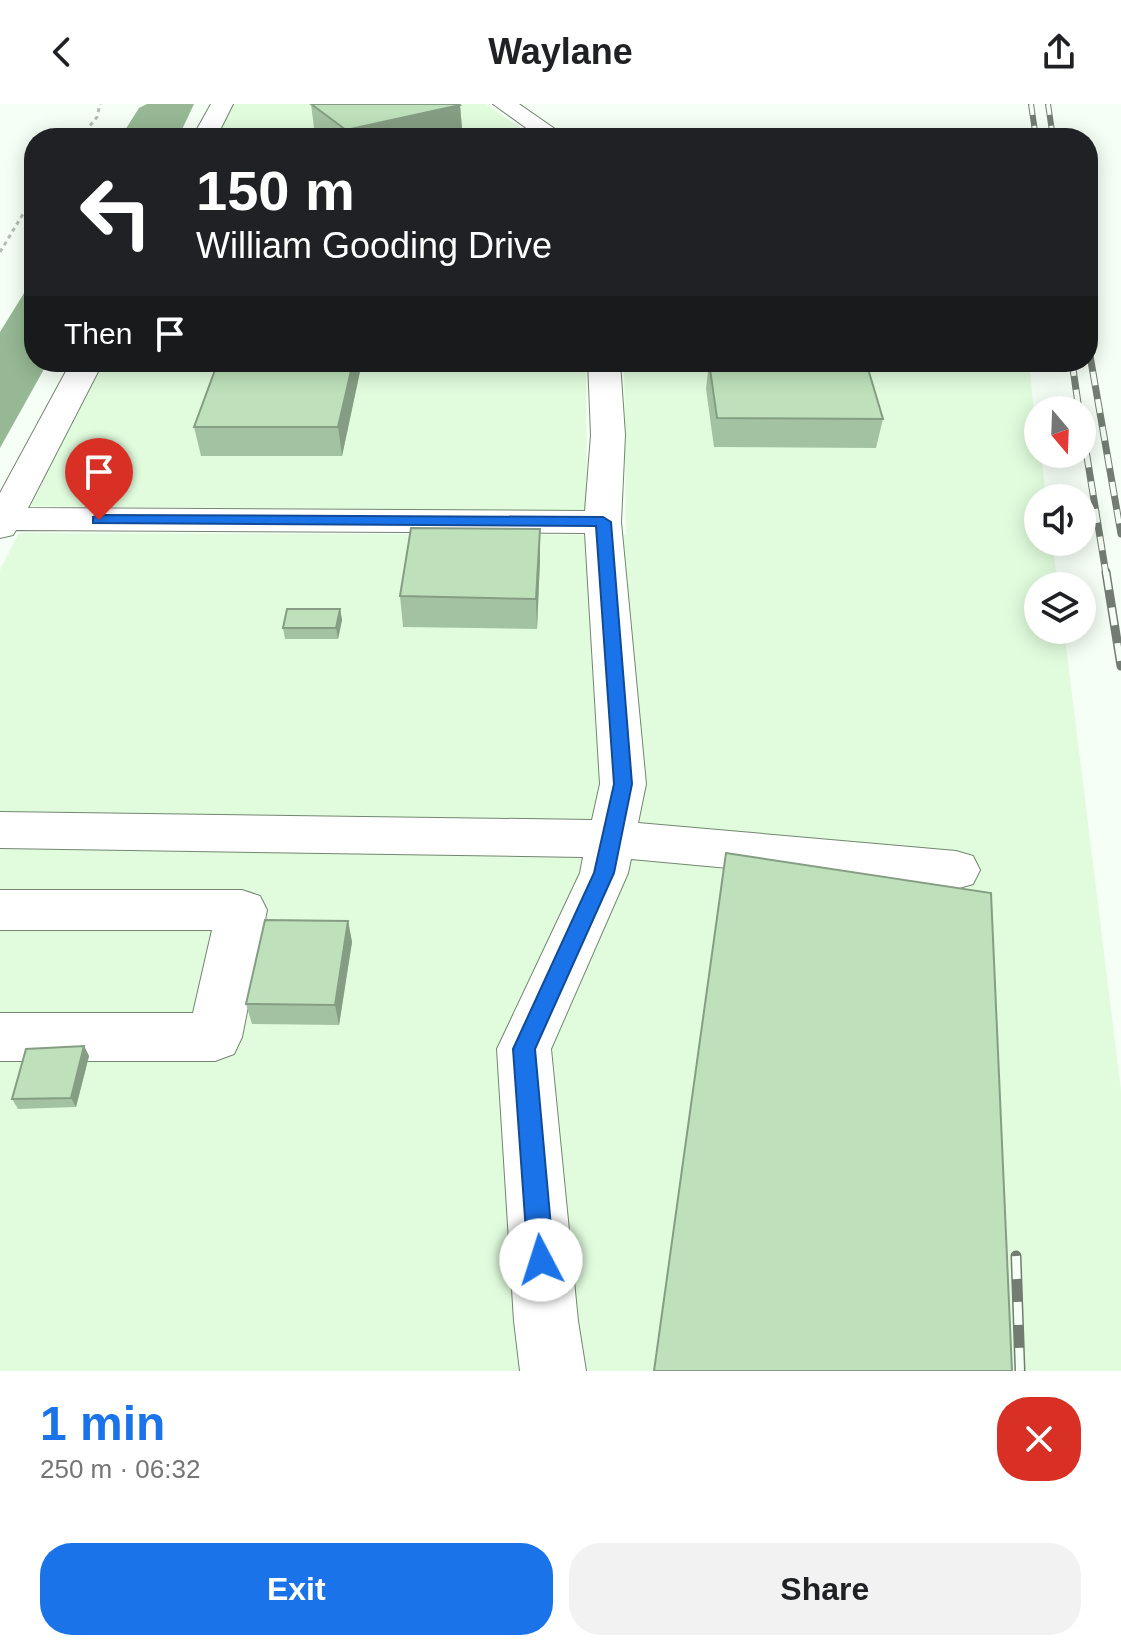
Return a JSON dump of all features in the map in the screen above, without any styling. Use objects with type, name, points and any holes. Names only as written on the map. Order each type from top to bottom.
[{"type":"street","points":[[209,128],[222,104]]},
{"type":"street","points":[[504,104],[541,128]]},
{"type":"street","points":[[82,372],[2,523],[603,522]]},
{"type":"street","points":[[553,1371],[546,1321],[524,1049],[604,873],[623,784],[603,522],[608,435],[605,372]]},
{"type":"street","points":[[0,830],[612,839],[956,870]]},
{"type":"street","points":[[0,910],[242,910],[215,1037],[0,1037]]},
{"type":"path","points":[[88,128],[97,117],[100,104]]},
{"type":"path","points":[[0,252],[24,212]]},
{"type":"shaded area","points":[[147,104],[194,104],[183,128],[126,128],[139,108]]},
{"type":"shaded area","points":[[232,104],[486,104],[521,128],[219,128]]},
{"type":"shaded area","points":[[24,293],[24,372],[42,372],[0,448],[0,332]]},
{"type":"shaded area","points":[[96,372],[586,372],[587,511],[31,506]]},
{"type":"shaded area","points":[[624,372],[1030,372],[1032,396],[1024,396],[1024,468],[1043,468],[1044,484],[1024,484],[1024,556],[1054,556],[1056,572],[1024,572],[1024,644],[1066,644],[1121,1090],[1121,1371],[0,1371],[0,570],[19,533],[626,535]]},
{"type":"building","points":[[311,104],[460,105],[355,128],[343,128]]},
{"type":"building","points":[[214,372],[351,372],[338,427],[194,427]]},
{"type":"building","points":[[710,372],[869,372],[883,419],[717,418]]},
{"type":"building","points":[[411,528],[540,529],[536,599],[400,596]]},
{"type":"building","points":[[287,609],[340,609],[336,628],[283,628]]},
{"type":"building","points":[[726,853],[991,893],[1012,1371],[654,1371]]},
{"type":"building","points":[[265,920],[348,921],[335,1005],[246,1004]]},
{"type":"building","points":[[84,1046],[71,1098],[12,1099],[26,1049]]},
{"type":"railway","points":[[1031,104],[1035,128]]},
{"type":"railway","points":[[1048,104],[1052,128]]},
{"type":"railway","points":[[1073,372],[1077,396]]},
{"type":"railway","points":[[1093,372],[1121,534]]},
{"type":"railway","points":[[1089,468],[1106,574]]},
{"type":"railway","points":[[1106,572],[1121,666]]},
{"type":"railway","points":[[1016,1256],[1020,1371]]},
{"type":"route","points":[[99,520],[603,522],[623,784],[604,873],[524,1049],[541,1260]]}]
